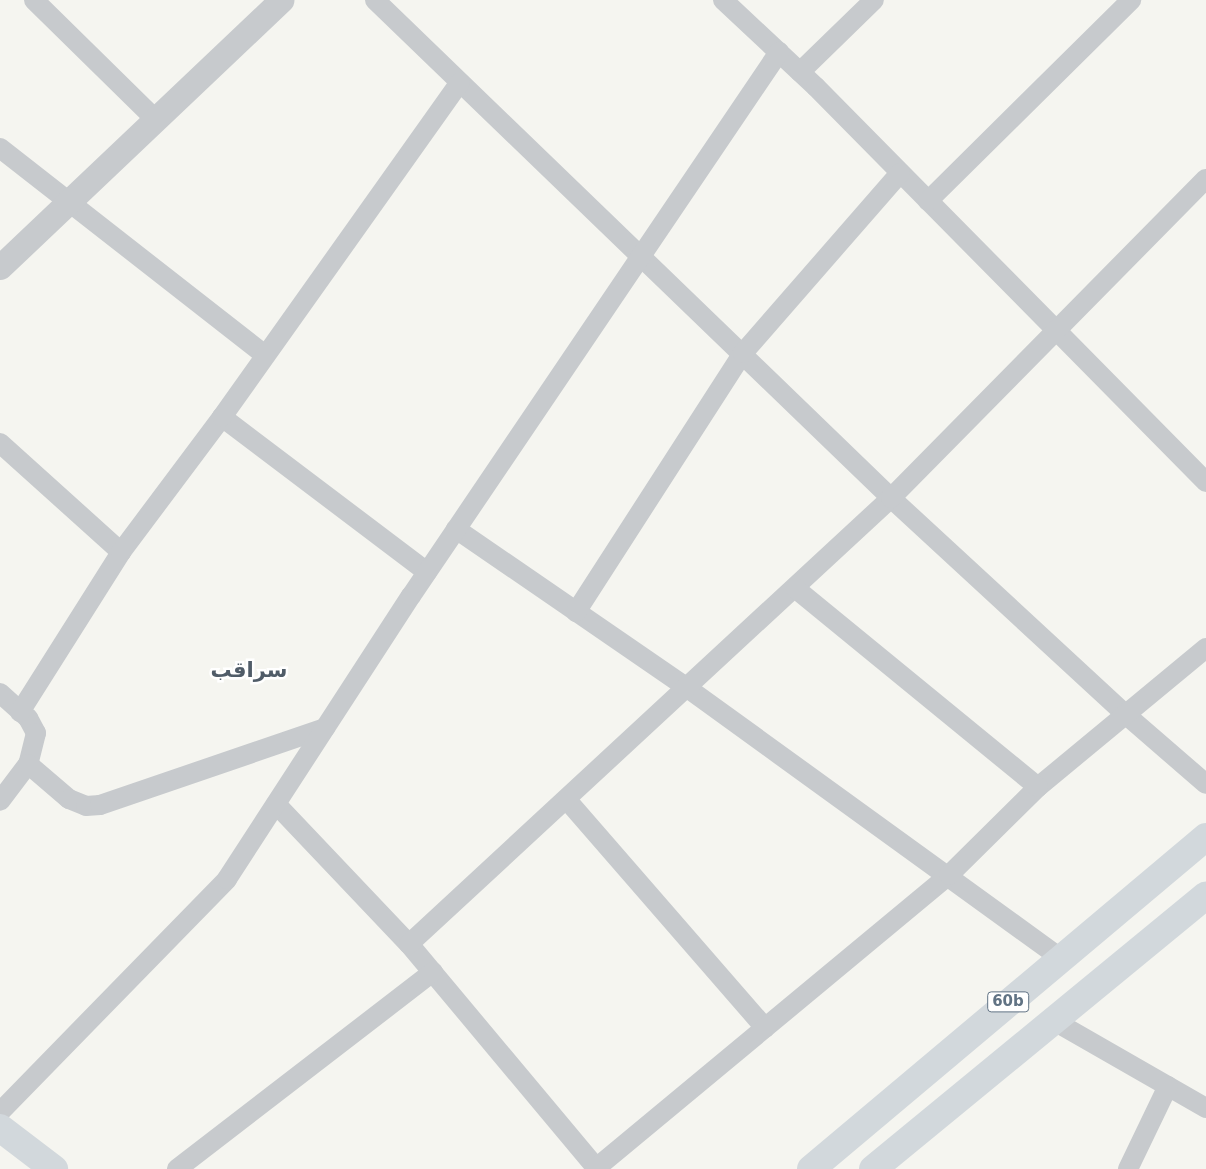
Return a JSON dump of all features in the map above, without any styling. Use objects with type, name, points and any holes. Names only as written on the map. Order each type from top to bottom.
[{"type":"main road","name":"60b","points":[[811,1169],[1206,836]]},
{"type":"main road","name":"60b","points":[[873,1169],[1056,1022],[1206,896]]},
{"type":"main road","points":[[0,1128],[54,1169]]},
{"type":"street","points":[[34,0],[156,120]]},
{"type":"street","points":[[0,268],[281,0]]},
{"type":"street","points":[[375,0],[459,83],[642,255],[891,498],[1124,713],[1206,784]]},
{"type":"street","points":[[723,0],[800,72],[1206,482]]},
{"type":"street","points":[[800,72],[874,0]]},
{"type":"street","points":[[928,201],[1131,0]]},
{"type":"street","points":[[0,1112],[227,879],[427,572],[779,52]]},
{"type":"street","points":[[20,712],[121,552],[222,417],[459,83]]},
{"type":"street","points":[[0,148],[72,201],[265,355]]},
{"type":"street","points":[[576,612],[743,353],[900,173]]},
{"type":"street","points":[[409,944],[567,800],[686,687],[796,589],[891,498],[1058,332],[1206,179]]},
{"type":"street","points":[[222,417],[427,572]]},
{"type":"street","points":[[0,443],[121,552]]},
{"type":"street","points":[[456,530],[686,687],[949,875],[1060,958]]},
{"type":"street","points":[[796,589],[1038,787]]},
{"type":"street","points":[[276,804],[409,944],[596,1169],[949,875],[1038,787],[1124,713],[1206,648]]},
{"type":"street","points":[[0,693],[28,718],[36,733],[28,764],[0,802]]},
{"type":"street","points":[[28,764],[69,799],[86,806],[100,805],[325,728]]},
{"type":"street","points":[[567,800],[765,1028]]},
{"type":"street","points":[[176,1169],[433,972]]},
{"type":"street","points":[[1056,1022],[1206,1108]]},
{"type":"street","points":[[1128,1169],[1168,1086]]},
{"type":"district","name":"سراقب","points":[[249,670]]}]
